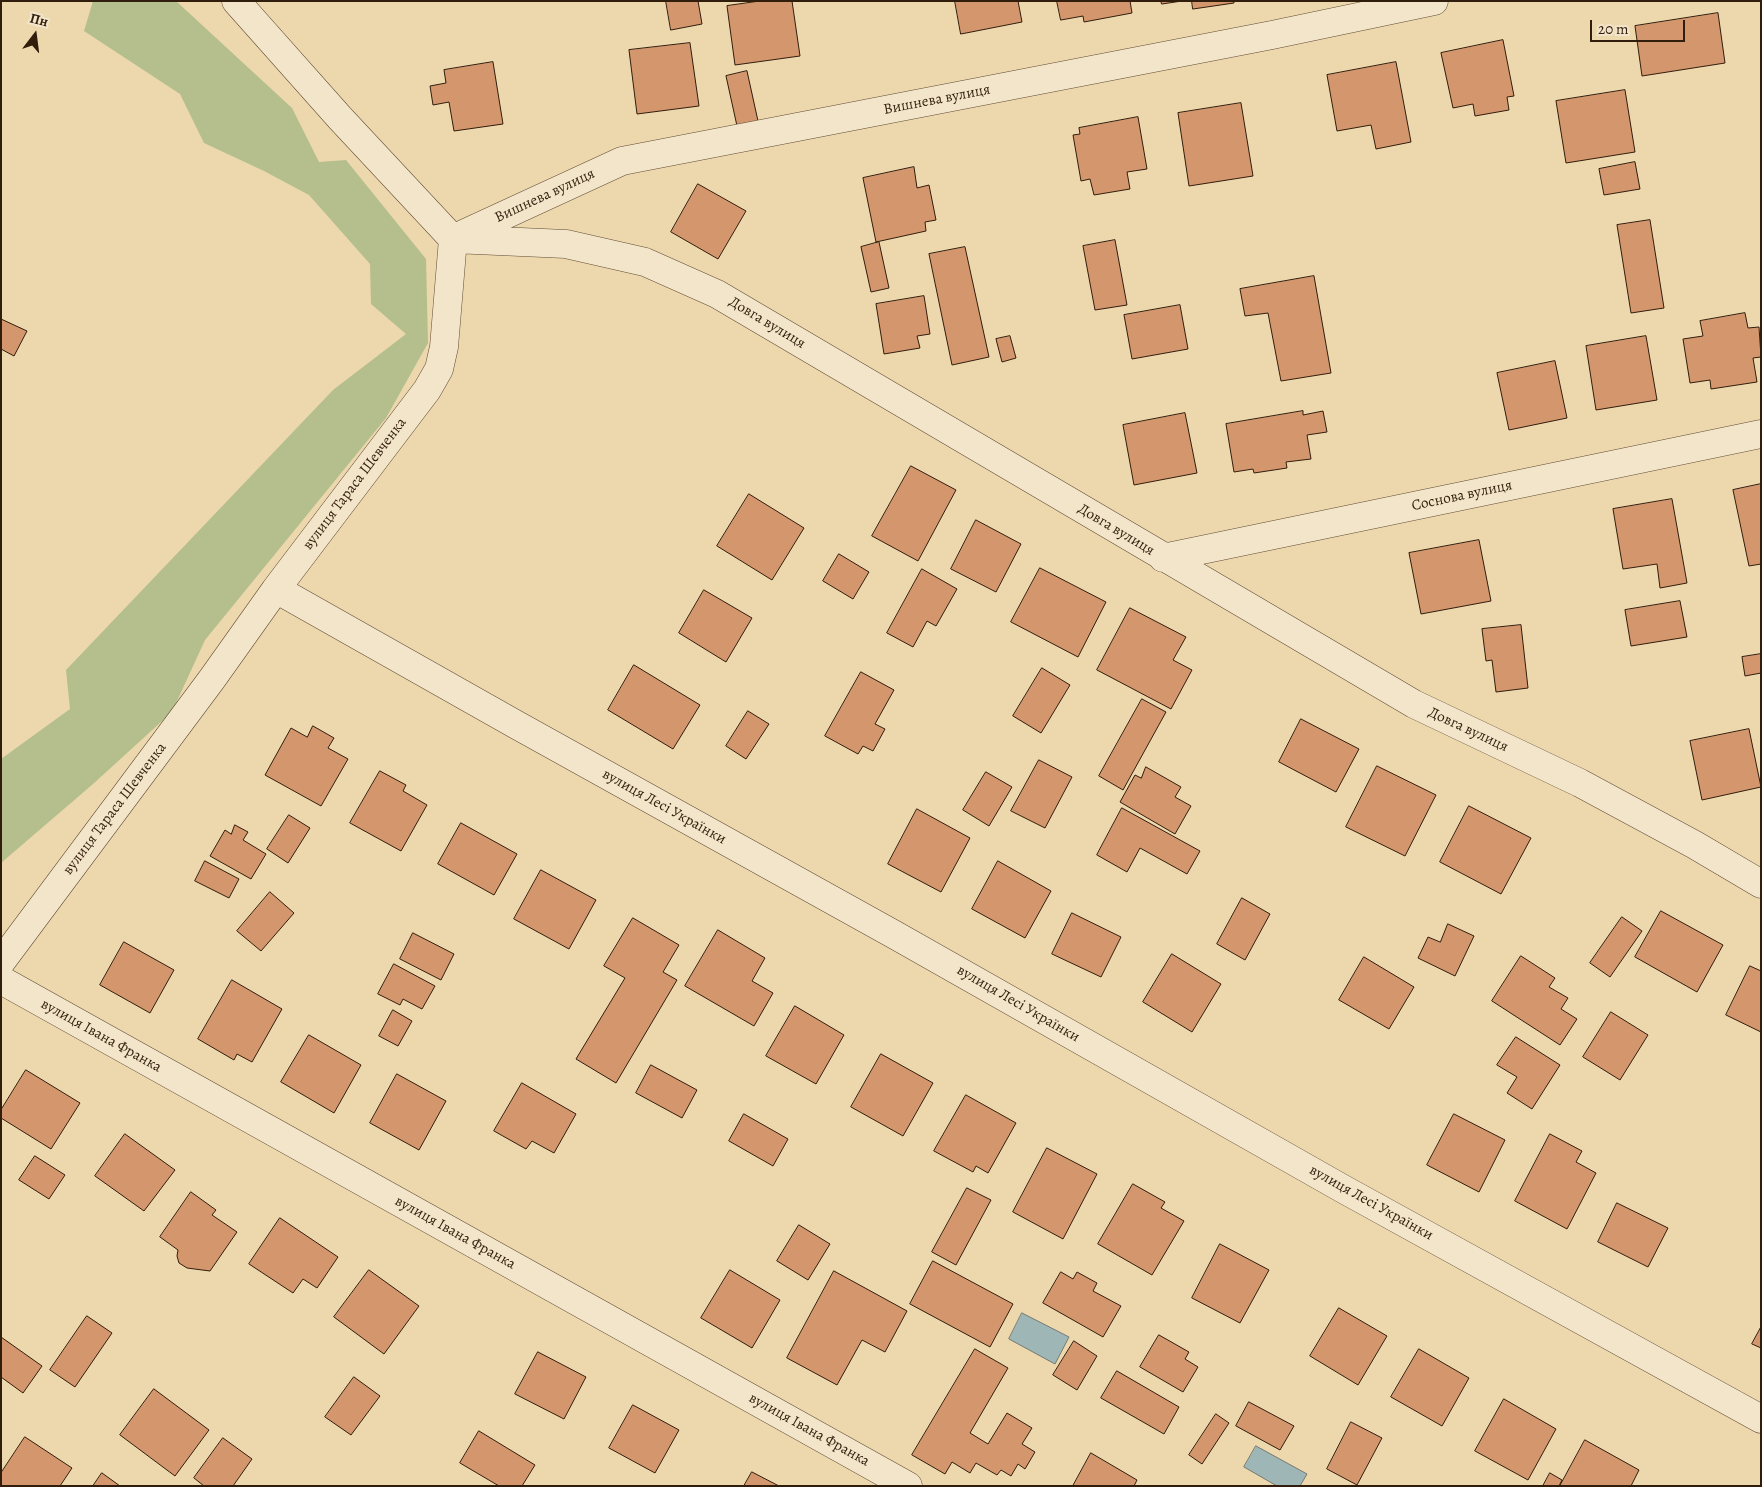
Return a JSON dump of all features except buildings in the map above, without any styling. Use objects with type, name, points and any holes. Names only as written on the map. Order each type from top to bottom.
[{"type":"street","points":[[236,1],[340,118],[453,239]]},
{"type":"street","name":"Вишнева вулиця","points":[[453,239],[622,161],[1272,36],[1434,1]]},
{"type":"street","name":"Довга вулиця","points":[[453,239],[566,244],[645,262],[717,294],[1414,704],[1580,783],[1695,845],[1761,884]]},
{"type":"street","name":"вулиця Тараса Шевченка","points":[[1,962],[212,679],[276,589],[426,390],[439,369],[444,347],[453,239]]},
{"type":"street","name":"Соснова вулиця","points":[[1163,558],[1761,434]]},
{"type":"street","name":"вулиця Лесі Українки","points":[[276,589],[523,729],[895,935],[1345,1190],[1761,1419]]},
{"type":"street","name":"вулиця Івана Франка","points":[[1,980],[908,1486]]},
{"type":"green space","points":[[93,1],[176,1],[292,108],[319,162],[346,160],[426,259],[428,343],[386,418],[205,640],[172,712],[93,784],[1,863],[1,759],[70,709],[66,670],[333,390],[406,334],[371,304],[370,264],[309,195],[264,171],[204,143],[180,94],[84,31]]},
{"type":"water","points":[[1022,1313],[1069,1337],[1055,1364],[1009,1339]]},
{"type":"water","points":[[1256,1446],[1307,1474],[1300,1486],[1277,1486],[1244,1467]]}]
